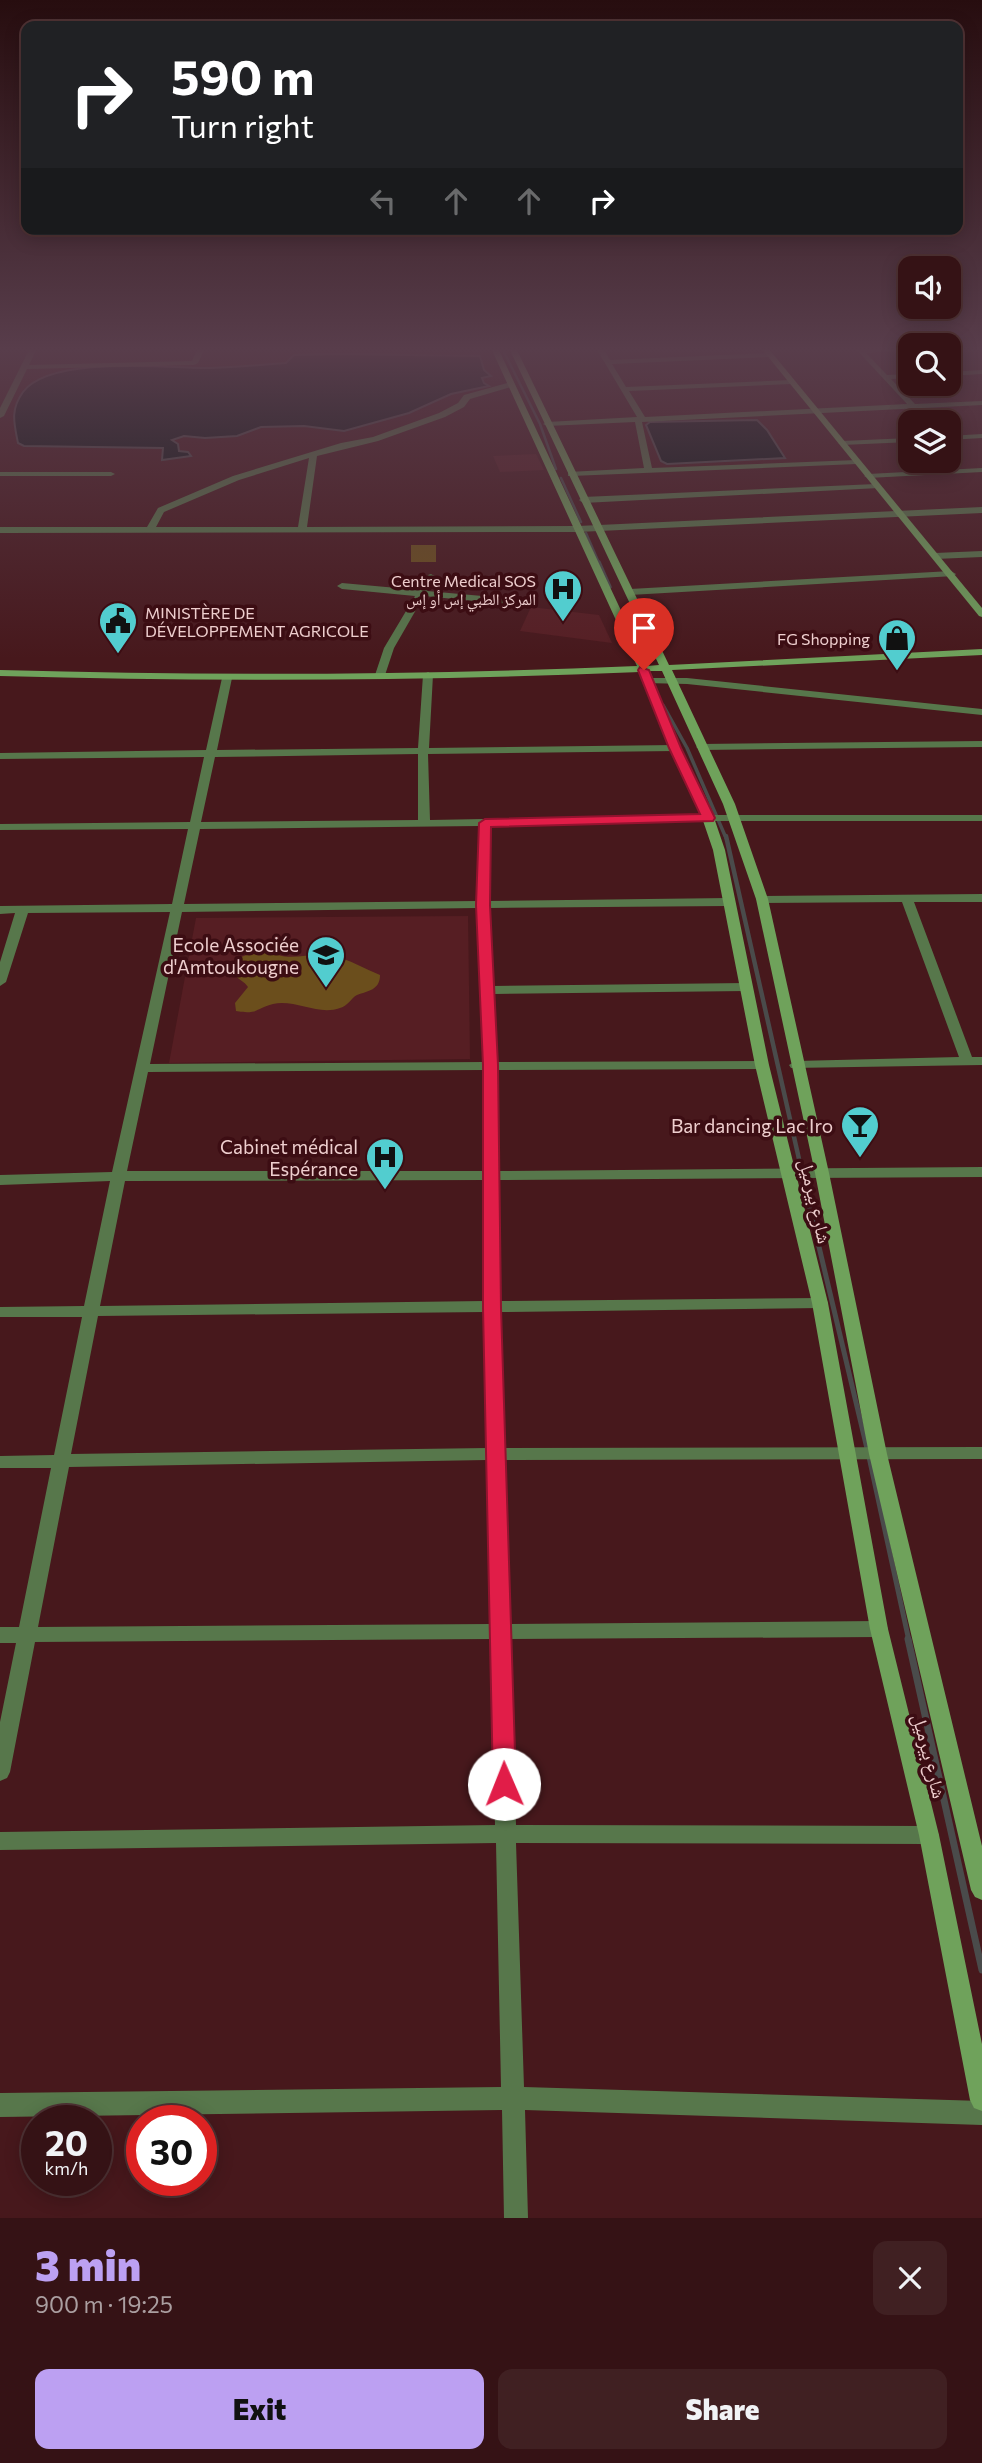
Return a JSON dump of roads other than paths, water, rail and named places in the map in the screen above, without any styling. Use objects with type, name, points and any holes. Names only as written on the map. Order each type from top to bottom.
[{"type":"street","points":[[150,530],[159,513],[166,507],[236,478],[326,452]]},
{"type":"street","name":"شارع بيرميل","points":[[547,452],[588,528],[630,592],[736,819],[762,900],[878,1454],[975,1837],[982,1889]]},
{"type":"street","name":"شارع بيرميل","points":[[560,452],[583,500],[588,528],[675,748],[708,818],[719,850],[762,1065],[791,1175],[820,1303],[879,1629],[929,1835],[982,2100]]},
{"type":"street","points":[[646,452],[649,471]]},
{"type":"street","points":[[849,452],[982,614]]},
{"type":"street","points":[[302,530],[313,456]]},
{"type":"street","points":[[571,474],[857,462]]},
{"type":"street","points":[[867,476],[982,470]]},
{"type":"street","points":[[0,474],[111,474]]},
{"type":"street","points":[[583,500],[876,486]]},
{"type":"street","points":[[0,530],[588,528],[982,510]]},
{"type":"street","points":[[935,556],[982,554]]},
{"type":"street","points":[[630,592],[951,574]]},
{"type":"street","points":[[380,675],[389,648],[431,577]]},
{"type":"street","points":[[342,586],[526,603]]},
{"type":"street","points":[[0,673],[227,678],[667,675],[982,652]]},
{"type":"street","points":[[424,824],[428,675]]},
{"type":"street","points":[[667,675],[982,712]]},
{"type":"street","points":[[0,1772],[91,1311],[227,678]]},
{"type":"street","points":[[701,747],[982,744]]},
{"type":"street","points":[[0,756],[675,748]]},
{"type":"street","points":[[0,827],[424,824],[708,818],[982,818]]},
{"type":"street","points":[[485,823],[483,905],[491,1065],[492,1308],[503,1633],[505,1834],[516,2218]]},
{"type":"street","points":[[762,900],[982,898]]},
{"type":"street","points":[[796,1065],[975,1061],[907,899]]},
{"type":"street","points":[[0,910],[728,902]]},
{"type":"street","points":[[0,982],[23,909]]},
{"type":"street","points":[[488,990],[746,987]]},
{"type":"street","points":[[143,1068],[762,1065]]},
{"type":"street","points":[[0,1180],[120,1176],[791,1175],[982,1172]]},
{"type":"street","points":[[0,1312],[820,1303]]},
{"type":"street","points":[[0,1462],[497,1454],[982,1453]]},
{"type":"street","points":[[0,1635],[879,1629]]},
{"type":"street","points":[[0,1841],[505,1834],[929,1835]]},
{"type":"street","points":[[0,2105],[512,2098],[982,2113]]},
{"type":"waterway","points":[[550,452],[556,469]]},
{"type":"waterway","points":[[561,478],[581,522]]},
{"type":"waterway","points":[[586,533],[599,563]]},
{"type":"waterway","points":[[599,562],[610,587]]},
{"type":"waterway","points":[[663,705],[687,748],[726,838]]},
{"type":"waterway","points":[[726,836],[806,1190]]},
{"type":"waterway","points":[[805,1188],[869,1457],[909,1641]]},
{"type":"waterway","points":[[908,1639],[982,1970]]},
{"type":"place","name":"Centre Medical SOS المركز الطبي إس أو إس","points":[[563,623]]},
{"type":"place","name":"MINISTÈRE DE DÉVELOPPEMENT AGRICOLE","points":[[118,655]]},
{"type":"place","name":"FG Shopping","points":[[897,672]]},
{"type":"place","name":"Ecole Associée d'Amtoukougne","points":[[326,989]]},
{"type":"place","name":"Bar dancing Lac Iro","points":[[860,1159]]},
{"type":"place","name":"Cabinet médical Espérance","points":[[385,1191]]}]
